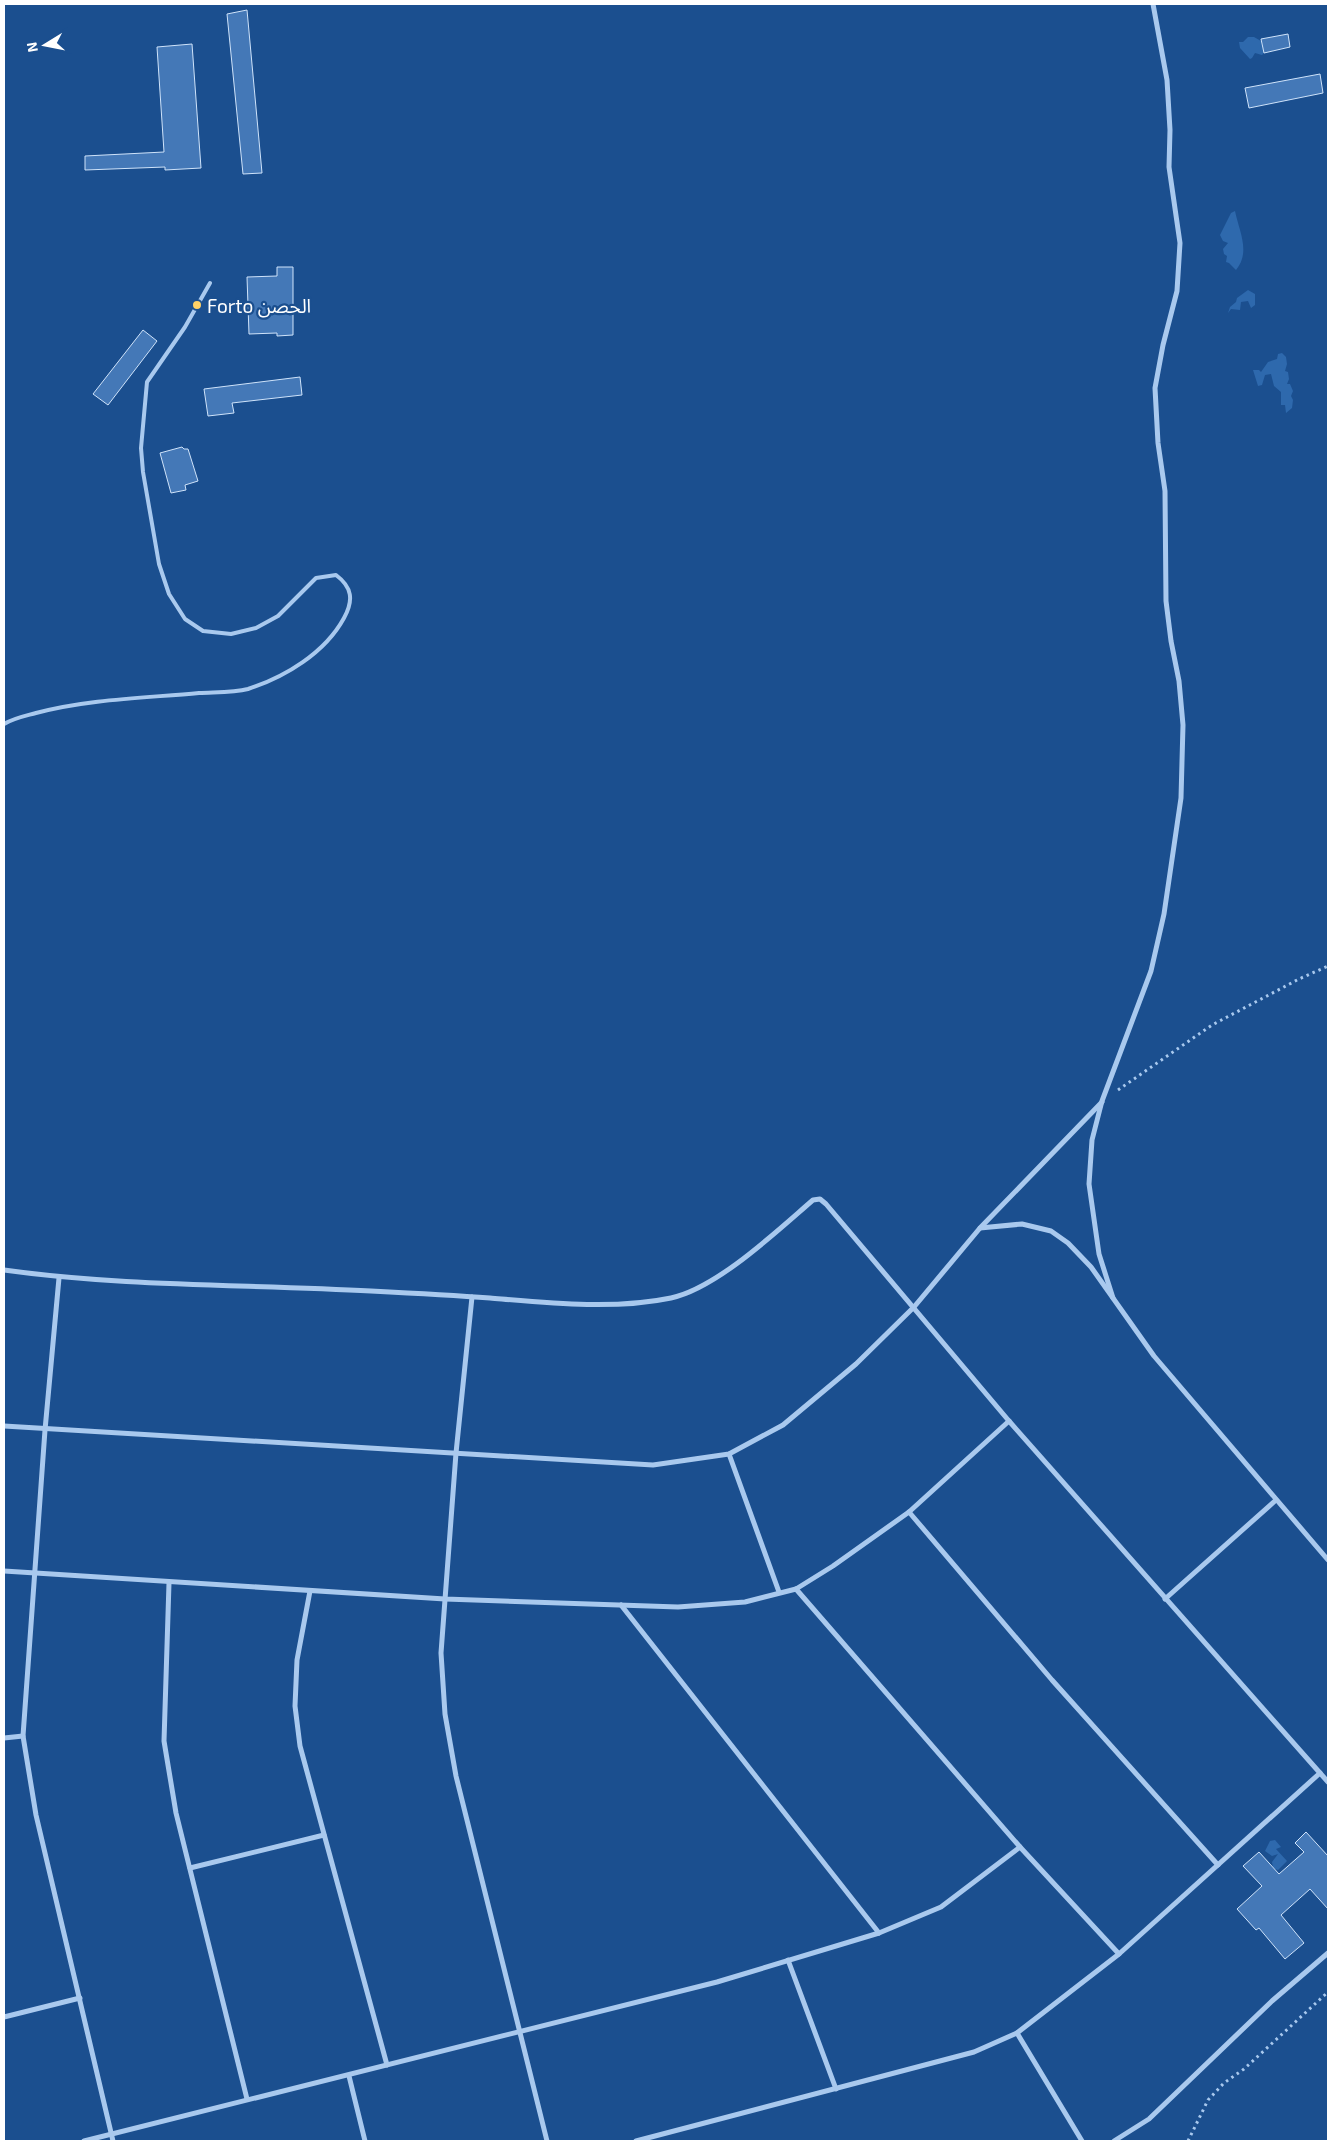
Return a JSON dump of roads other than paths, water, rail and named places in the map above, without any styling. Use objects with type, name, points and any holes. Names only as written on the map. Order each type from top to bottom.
[{"type":"street","points":[[1114,1298],[1099,1254],[1089,1184],[1092,1140],[1102,1101],[1151,970],[1164,914],[1182,798],[1183,725],[1179,682],[1170,641],[1166,601],[1165,491],[1158,444],[1155,388],[1162,345],[1177,290],[1180,243],[1169,167],[1170,130],[1167,80],[1153,4]]},
{"type":"street","points":[[4,1426],[45,1430],[653,1465],[729,1454],[783,1425],[856,1364],[914,1307],[980,1228],[1038,1171],[1102,1101]]},
{"type":"street","points":[[4,1270],[59,1278],[472,1297],[556,1304],[628,1303],[673,1298],[709,1283],[766,1241],[813,1200],[820,1199],[914,1307],[1009,1421],[1328,1782]]},
{"type":"street","points":[[980,1228],[1022,1224],[1051,1231],[1068,1243],[1091,1267],[1154,1356],[1214,1424],[1328,1560]]},
{"type":"street","points":[[59,1278],[45,1430],[23,1736],[36,1815],[113,2141]]},
{"type":"street","points":[[472,1297],[456,1453],[441,1653],[445,1714],[456,1776],[547,2141]]},
{"type":"street","points":[[4,1571],[169,1583],[445,1599],[678,1607],[745,1602],[796,1588],[833,1566],[909,1512],[1009,1421]]},
{"type":"street","points":[[729,1454],[779,1592]]},
{"type":"street","points":[[1165,1599],[1276,1500]]},
{"type":"street","points":[[909,1512],[1052,1680],[1218,1865]]},
{"type":"street","points":[[169,1583],[164,1740],[176,1813],[247,2099]]},
{"type":"street","points":[[796,1588],[1020,1847],[1118,1954]]},
{"type":"street","points":[[310,1591],[297,1660],[294,1706],[300,1746],[387,2065]]},
{"type":"street","points":[[621,1605],[879,1933]]},
{"type":"street","points":[[4,1738],[23,1736]]},
{"type":"street","points":[[636,2141],[974,2052],[1017,2033],[1118,1954],[1320,1773]]},
{"type":"street","points":[[190,1868],[324,1835]]},
{"type":"street","points":[[84,2141],[247,2099],[349,2076],[717,1982],[879,1933],[941,1907],[1020,1847]]},
{"type":"street","points":[[1114,2141],[1149,2119],[1272,2001],[1328,1953]]},
{"type":"street","points":[[788,1960],[836,2089]]},
{"type":"street","points":[[4,2017],[80,1998]]},
{"type":"street","points":[[1017,2033],[1082,2141]]},
{"type":"street","points":[[349,2076],[365,2141]]},
{"type":"lane","points":[[4,724],[11,720],[57,708],[107,701],[247,689],[290,671],[321,647],[344,618],[351,599],[347,584],[336,575],[316,578],[278,616],[256,628],[230,634],[203,631],[185,619],[169,594],[159,564],[142,472],[141,448],[147,382],[185,327],[210,283]]},
{"type":"place","name":"Forto الحصن","points":[[197,305]]}]
